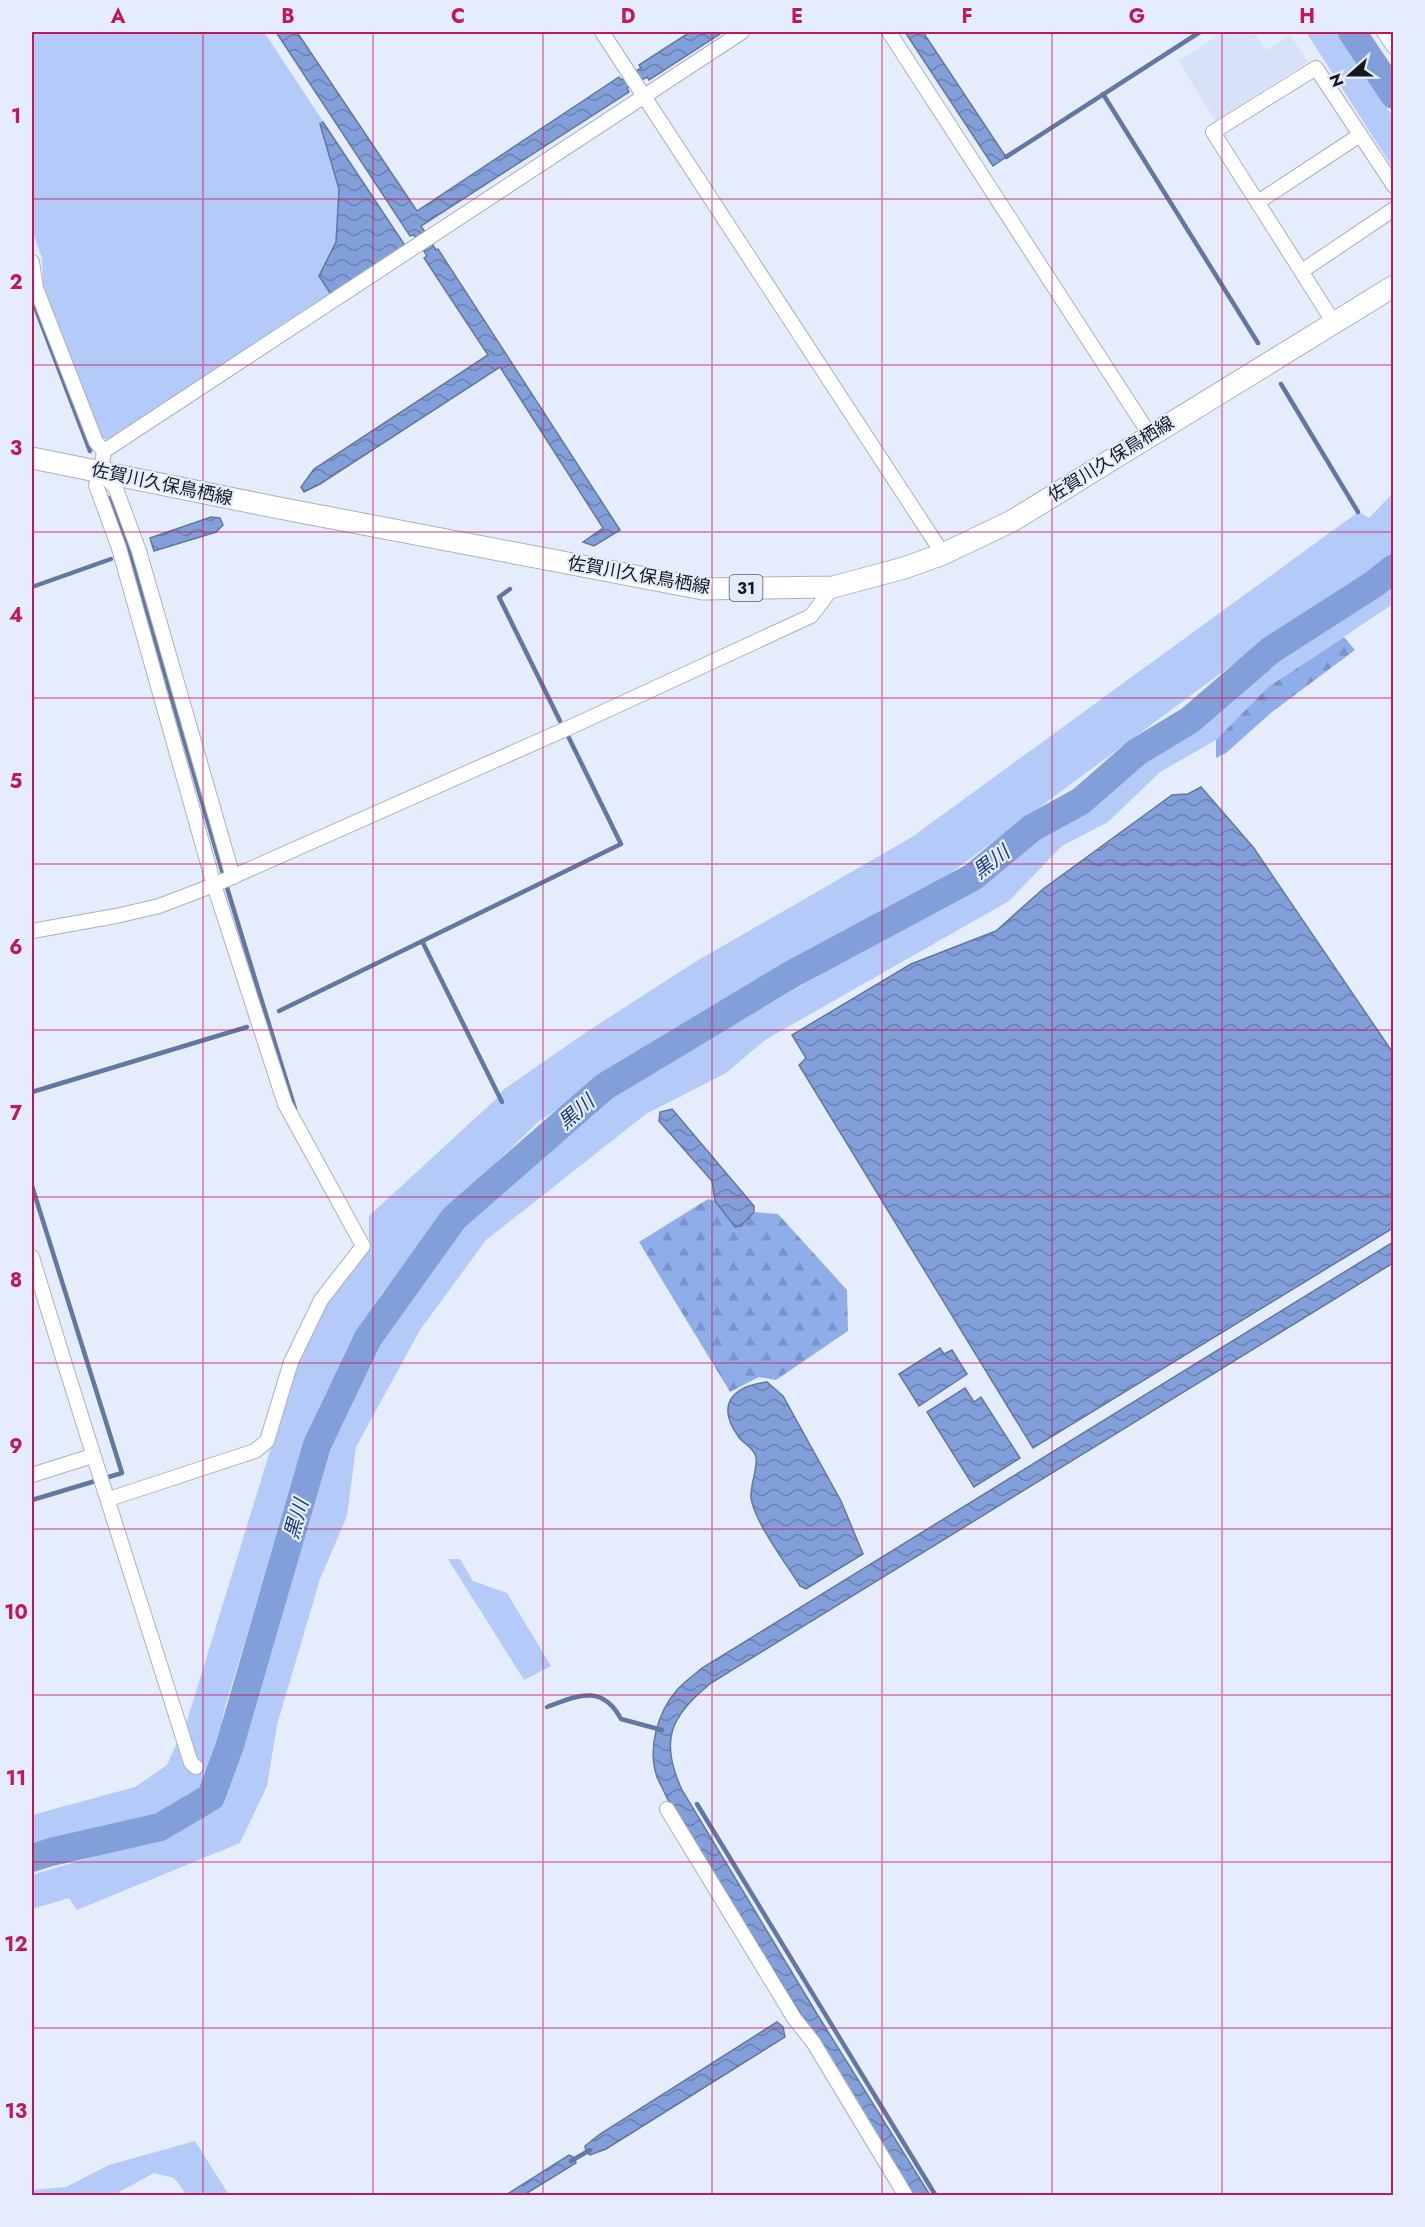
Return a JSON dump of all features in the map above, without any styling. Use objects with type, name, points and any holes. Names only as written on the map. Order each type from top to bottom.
[{"type":"main road","name":"佐賀川久保鳥栖線","points":[[32,458],[103,461],[274,507],[703,589],[833,587],[904,568],[943,554],[1012,521],[1394,286]]},
{"type":"street","points":[[602,32],[943,554]]},
{"type":"street","points":[[109,1499],[255,1451],[267,1441],[291,1362],[321,1300],[363,1246],[285,1104],[214,885],[119,548],[96,486],[103,461],[432,236],[637,84],[742,32]]},
{"type":"street","points":[[889,32],[1150,435]]},
{"type":"street","points":[[1384,32],[1394,47]]},
{"type":"street","points":[[1334,323],[1213,132],[1316,68],[1394,186]]},
{"type":"street","points":[[1258,202],[1360,135]]},
{"type":"street","points":[[1302,271],[1394,209]]},
{"type":"street","points":[[32,262],[41,299],[139,551],[233,877]]},
{"type":"street","points":[[32,931],[159,906],[233,877],[575,725],[811,616],[833,587]]},
{"type":"street","points":[[32,1257],[92,1456],[109,1499],[191,1763],[196,1767]]},
{"type":"street","points":[[32,1475],[92,1456]]},
{"type":"street","points":[[667,1809],[906,2196]]},
{"type":"shaded area","points":[[32,32],[264,32],[406,247],[112,441],[100,437],[43,287],[42,258],[32,230]]},
{"type":"shaded area","points":[[1224,32],[1254,32],[1266,50],[1290,35],[1308,62],[1216,121],[1178,61]]},
{"type":"shaded area","points":[[1306,32],[1337,32],[1393,117],[1393,168]]},
{"type":"shaded area","points":[[1393,493],[1393,557],[1286,625],[944,878],[682,1025],[538,1122],[462,1196],[382,1293],[351,1348],[278,1532],[225,1707],[213,1768],[194,1798],[163,1817],[32,1855],[32,1815],[135,1787],[167,1765],[187,1721],[294,1365],[326,1303],[369,1245],[369,1216],[503,1090],[585,1033],[695,962],[912,837],[1358,512],[1369,518]]},
{"type":"shaded area","points":[[1393,580],[1393,604],[1268,687],[1216,740],[1160,772],[1108,822],[1062,846],[1009,901],[765,1040],[726,1073],[646,1114],[486,1240],[420,1330],[356,1447],[347,1516],[320,1579],[277,1725],[267,1786],[240,1843],[77,1910],[69,1898],[32,1909],[32,1875],[176,1832],[212,1805],[231,1770],[241,1725],[315,1480],[379,1339],[439,1249],[480,1204],[619,1085],[692,1050],[934,907],[989,881],[1044,831],[1082,815],[1146,761],[1189,737],[1278,653],[1377,594]]},
{"type":"shaded area","points":[[448,1559],[460,1559],[473,1581],[507,1593],[551,1666],[524,1680]]},
{"type":"shaded area","points":[[195,2141],[229,2195],[187,2195],[174,2178],[154,2173],[119,2192],[120,2195],[32,2195],[32,2190],[66,2187],[109,2165]]},
{"type":"green space","points":[[1344,637],[1355,650],[1272,712],[1226,753],[1216,758],[1216,740],[1268,687]]},
{"type":"green space","points":[[708,1199],[715,1201],[735,1227],[741,1226],[754,1212],[778,1214],[847,1290],[848,1331],[776,1380],[759,1377],[730,1392],[639,1242]]},
{"type":"water","points":[[276,32],[297,32],[417,211],[619,77],[621,80],[641,68],[639,65],[690,32],[723,32],[649,80],[647,77],[627,88],[629,92],[421,226],[620,530],[594,546],[583,542],[603,528],[500,367],[320,484],[304,492],[301,487],[314,469],[488,355],[424,258],[427,256],[414,235],[410,236]]},
{"type":"water","points":[[905,32],[923,32],[1006,157],[993,166]]},
{"type":"water","points":[[323,122],[406,247],[332,296],[319,276],[336,242],[339,189],[320,124]]},
{"type":"water","points":[[211,517],[220,518],[223,525],[216,532],[154,551],[150,538]]},
{"type":"water","points":[[1201,787],[1253,847],[1393,1053],[1393,1228],[1033,1448],[799,1065],[806,1058],[792,1035],[911,964],[996,931],[1043,889],[1172,795],[1188,794]]},
{"type":"water","points":[[672,1109],[754,1206],[754,1212],[741,1226],[735,1227],[715,1201],[712,1181],[659,1121],[660,1112]]},
{"type":"water","points":[[1393,1242],[1393,1263],[711,1683],[686,1707],[672,1730],[671,1757],[682,1790],[817,2014],[930,2195],[913,2195],[667,1798],[657,1777],[653,1754],[656,1731],[664,1709],[677,1690],[702,1668]]},
{"type":"water","points":[[940,1348],[944,1354],[952,1350],[967,1374],[919,1406],[899,1374]]},
{"type":"water","points":[[767,1382],[783,1396],[841,1501],[863,1554],[806,1589],[800,1586],[758,1519],[751,1498],[756,1457],[738,1436],[728,1415],[728,1406],[737,1393],[755,1384]]},
{"type":"water","points":[[965,1388],[974,1402],[981,1397],[1020,1458],[974,1487],[927,1412]]},
{"type":"water","points":[[777,2022],[783,2027],[785,2037],[606,2149],[590,2155],[586,2152],[585,2146],[600,2134]]},
{"type":"water","points":[[569,2155],[575,2158],[576,2163],[524,2195],[506,2195]]},
{"type":"waterway","points":[[1006,157],[1200,32]]},
{"type":"waterway","name":"黒川","points":[[1352,32],[1394,95]]},
{"type":"waterway","points":[[1103,94],[1258,343]]},
{"type":"waterway","points":[[32,299],[90,451]]},
{"type":"waterway","points":[[1281,384],[1358,512]]},
{"type":"waterway","points":[[109,498],[129,551],[228,891],[295,1109]]},
{"type":"waterway","points":[[32,587],[111,559]]},
{"type":"waterway","name":"黒川","points":[[32,1858],[160,1827],[211,1797],[230,1745],[317,1445],[368,1338],[454,1218],[604,1087],[792,974],[973,877],[1032,828],[1081,801],[1137,752],[1190,720],[1271,650],[1374,584],[1394,568]]},
{"type":"waterway","points":[[510,589],[499,597],[560,721]]},
{"type":"waterway","points":[[279,1011],[621,844],[568,736]]},
{"type":"waterway","points":[[422,941],[502,1102]]},
{"type":"waterway","points":[[32,1092],[247,1027]]},
{"type":"waterway","points":[[32,1186],[122,1473],[32,1500]]},
{"type":"waterway","points":[[547,1707],[579,1696],[597,1696],[606,1700],[621,1719],[662,1730]]},
{"type":"waterway","points":[[697,1804],[936,2196]]},
{"type":"waterway","points":[[571,2161],[590,2150]]}]
